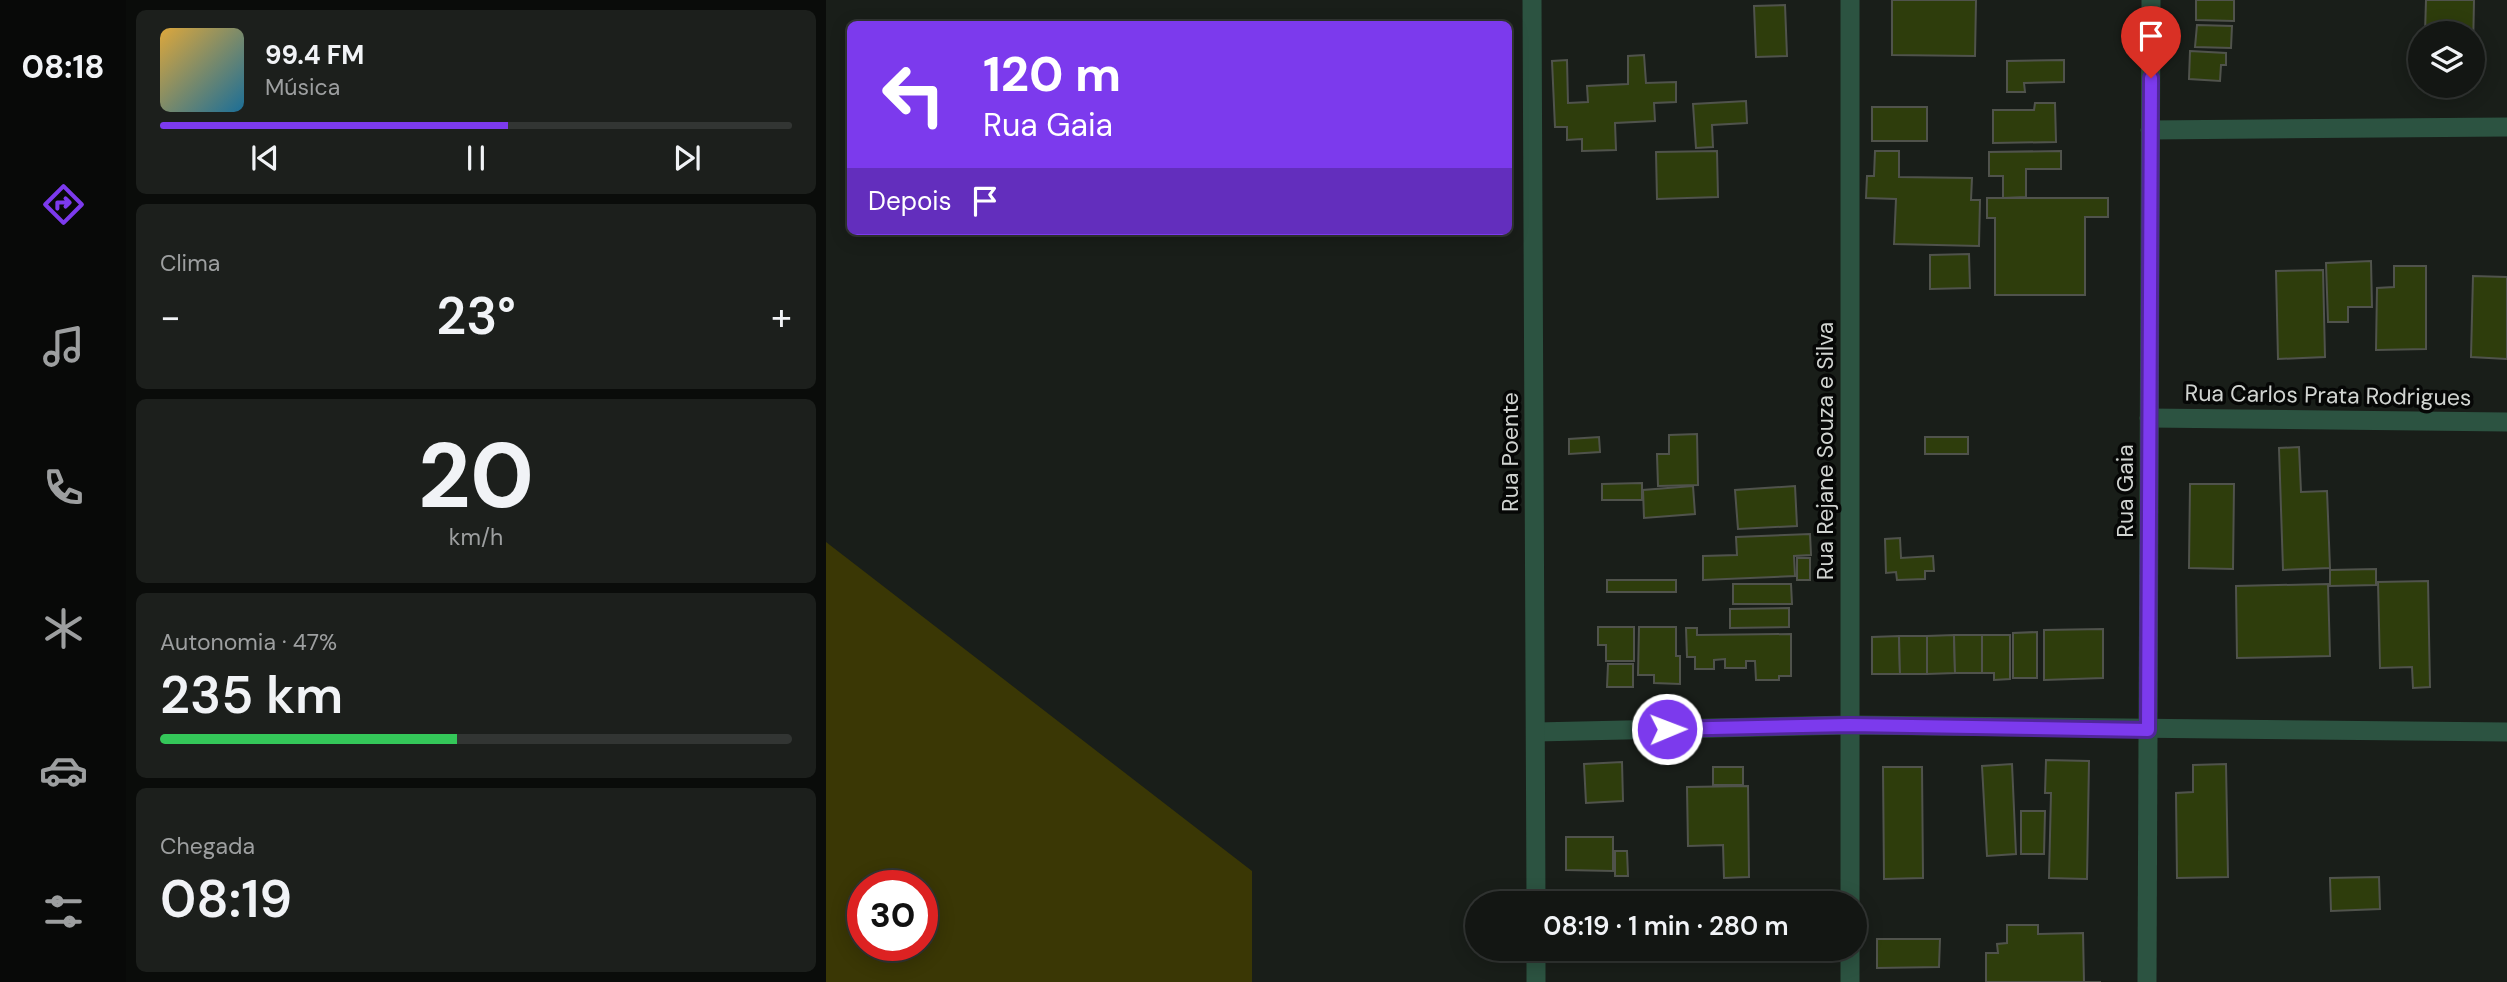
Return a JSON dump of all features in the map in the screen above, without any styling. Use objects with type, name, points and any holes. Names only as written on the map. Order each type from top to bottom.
[{"type":"street","name":"Rua Poente","points":[[1532,0],[1536,891]]},
{"type":"street","name":"Rua Rejane Souza e Silva","points":[[1850,0],[1850,891]]},
{"type":"street","name":"Rua Gaia","points":[[2147,982],[2151,0]]},
{"type":"street","points":[[2150,130],[2507,127]]},
{"type":"street","name":"Rua Carlos Prata Rodrigues","points":[[2149,418],[2507,422]]},
{"type":"street","points":[[1536,732],[1850,725],[2507,732]]},
{"type":"street","points":[[1536,961],[1536,982]]},
{"type":"street","points":[[1850,961],[1850,982]]},
{"type":"shaded area","points":[[826,542],[1252,871],[1252,982],[826,982]]},
{"type":"building","points":[[1892,0],[1976,0],[1975,56],[1892,55]]},
{"type":"building","points":[[2196,0],[2234,0],[2234,21],[2196,20]]},
{"type":"building","points":[[2426,0],[2474,0],[2474,21],[2425,21]]},
{"type":"building","points":[[1785,5],[1787,56],[1756,57],[1754,6]]},
{"type":"building","points":[[2197,25],[2232,26],[2231,48],[2195,47]]},
{"type":"building","points":[[2190,51],[2226,53],[2226,65],[2221,65],[2220,81],[2189,79]]},
{"type":"building","points":[[1644,55],[1646,83],[1676,82],[1676,102],[1654,103],[1655,121],[1615,123],[1616,150],[1582,151],[1582,139],[1567,140],[1567,127],[1555,127],[1552,61],[1567,60],[1568,103],[1588,102],[1587,86],[1628,84],[1628,56]]},
{"type":"building","points":[[2064,60],[2064,82],[2024,83],[2025,92],[2007,92],[2007,61]]},
{"type":"building","points":[[1746,101],[1747,123],[1712,125],[1713,147],[1696,148],[1693,104]]},
{"type":"building","points":[[2035,103],[2055,103],[2056,142],[1993,143],[1993,110],[2034,110]]},
{"type":"building","points":[[1872,107],[1927,107],[1927,141],[1872,141]]},
{"type":"building","points":[[1717,151],[1718,197],[1657,199],[1656,152]]},
{"type":"building","points":[[1875,151],[1899,151],[1899,177],[1972,178],[1971,200],[1980,200],[1979,246],[1894,244],[1896,199],[1866,198],[1867,176],[1874,176]]},
{"type":"building","points":[[2061,151],[2061,169],[2026,169],[2026,197],[2003,198],[2003,176],[1989,176],[1989,152]]},
{"type":"building","points":[[1987,198],[2108,198],[2108,217],[2085,217],[2085,295],[1995,295],[1995,218],[1987,218]]},
{"type":"building","points":[[1969,254],[1970,288],[1930,289],[1930,255]]},
{"type":"building","points":[[2371,261],[2372,307],[2348,307],[2348,322],[2328,322],[2326,263]]},
{"type":"building","points":[[2394,266],[2426,266],[2426,349],[2376,350],[2377,288],[2394,287]]},
{"type":"building","points":[[2323,270],[2325,357],[2278,359],[2276,271]]},
{"type":"building","points":[[2473,276],[2507,277],[2507,359],[2471,357]]},
{"type":"building","points":[[1697,434],[1698,485],[1658,486],[1657,454],[1669,454],[1669,435]]},
{"type":"building","points":[[1599,437],[1600,452],[1569,454],[1569,439]]},
{"type":"building","points":[[1925,437],[1968,437],[1968,454],[1925,454]]},
{"type":"building","points":[[2299,447],[2301,492],[2327,491],[2330,568],[2283,570],[2279,448]]},
{"type":"building","points":[[1642,483],[1642,500],[1602,500],[1602,484]]},
{"type":"building","points":[[2190,484],[2234,484],[2233,569],[2189,568]]},
{"type":"building","points":[[1693,486],[1695,514],[1644,518],[1643,490]]},
{"type":"building","points":[[1795,486],[1797,526],[1738,529],[1735,490]]},
{"type":"building","points":[[1810,534],[1811,555],[1794,556],[1795,576],[1703,580],[1703,556],[1737,555],[1736,537]]},
{"type":"building","points":[[1900,538],[1901,558],[1933,556],[1934,571],[1925,571],[1925,579],[1897,580],[1896,572],[1886,573],[1885,539]]},
{"type":"building","points":[[1797,558],[1810,558],[1810,580],[1797,580]]},
{"type":"building","points":[[2376,569],[2376,585],[2330,586],[2330,570]]},
{"type":"building","points":[[1607,580],[1676,580],[1676,592],[1607,592]]},
{"type":"building","points":[[2428,581],[2430,687],[2413,688],[2412,667],[2380,668],[2378,582]]},
{"type":"building","points":[[1733,584],[1791,584],[1792,604],[1733,604]]},
{"type":"building","points":[[2328,584],[2330,656],[2237,658],[2236,586]]},
{"type":"building","points":[[1789,608],[1789,627],[1730,628],[1730,609]]},
{"type":"building","points":[[1598,627],[1634,627],[1634,661],[1606,661],[1606,645],[1598,645]]},
{"type":"building","points":[[1639,627],[1676,627],[1680,684],[1654,683],[1654,675],[1638,675]]},
{"type":"building","points":[[1686,628],[1697,628],[1697,635],[1791,634],[1791,676],[1779,676],[1779,680],[1756,680],[1755,661],[1746,661],[1746,668],[1725,668],[1725,659],[1714,660],[1714,669],[1695,669],[1695,657],[1687,657]]},
{"type":"building","points":[[2103,629],[2103,678],[2044,680],[2044,630]]},
{"type":"building","points":[[2037,632],[2037,678],[2013,678],[2013,633]]},
{"type":"building","points":[[1954,635],[1955,673],[1927,674],[1927,636]]},
{"type":"building","points":[[1954,635],[1982,635],[1982,673],[1955,673]]},
{"type":"building","points":[[1982,635],[2010,635],[2010,679],[1994,680],[1994,673],[1982,673]]},
{"type":"building","points":[[1899,636],[1900,674],[1872,674],[1872,637]]},
{"type":"building","points":[[1899,636],[1927,636],[1927,674],[1900,674]]},
{"type":"building","points":[[1608,664],[1633,664],[1633,687],[1607,687]]},
{"type":"building","points":[[2046,760],[2089,761],[2087,879],[2049,878],[2051,793],[2045,793]]},
{"type":"building","points":[[1622,762],[1623,801],[1586,803],[1584,764]]},
{"type":"building","points":[[2012,764],[2016,854],[1987,856],[1982,766]]},
{"type":"building","points":[[2226,764],[2228,877],[2177,878],[2176,793],[2193,792],[2193,765]]},
{"type":"building","points":[[1713,767],[1743,767],[1743,785],[1713,785]]},
{"type":"building","points":[[1883,767],[1922,767],[1923,878],[1884,879]]},
{"type":"building","points":[[1748,786],[1749,877],[1724,878],[1723,845],[1688,846],[1687,787]]},
{"type":"building","points":[[2021,811],[2045,811],[2044,854],[2021,854]]},
{"type":"building","points":[[1566,837],[1613,837],[1613,871],[1566,870]]},
{"type":"building","points":[[1615,851],[1627,851],[1628,876],[1615,876]]},
{"type":"building","points":[[2379,877],[2380,909],[2331,911],[2330,878]]},
{"type":"building","points":[[2007,925],[2038,925],[2038,934],[2083,933],[2084,982],[1986,982],[1986,953],[1998,953],[1997,944],[2007,943]]},
{"type":"building","points":[[1877,939],[1940,939],[1939,967],[1877,968]]},
{"type":"route","points":[[1667,729],[1850,725],[2148,730],[2151,78]]}]
